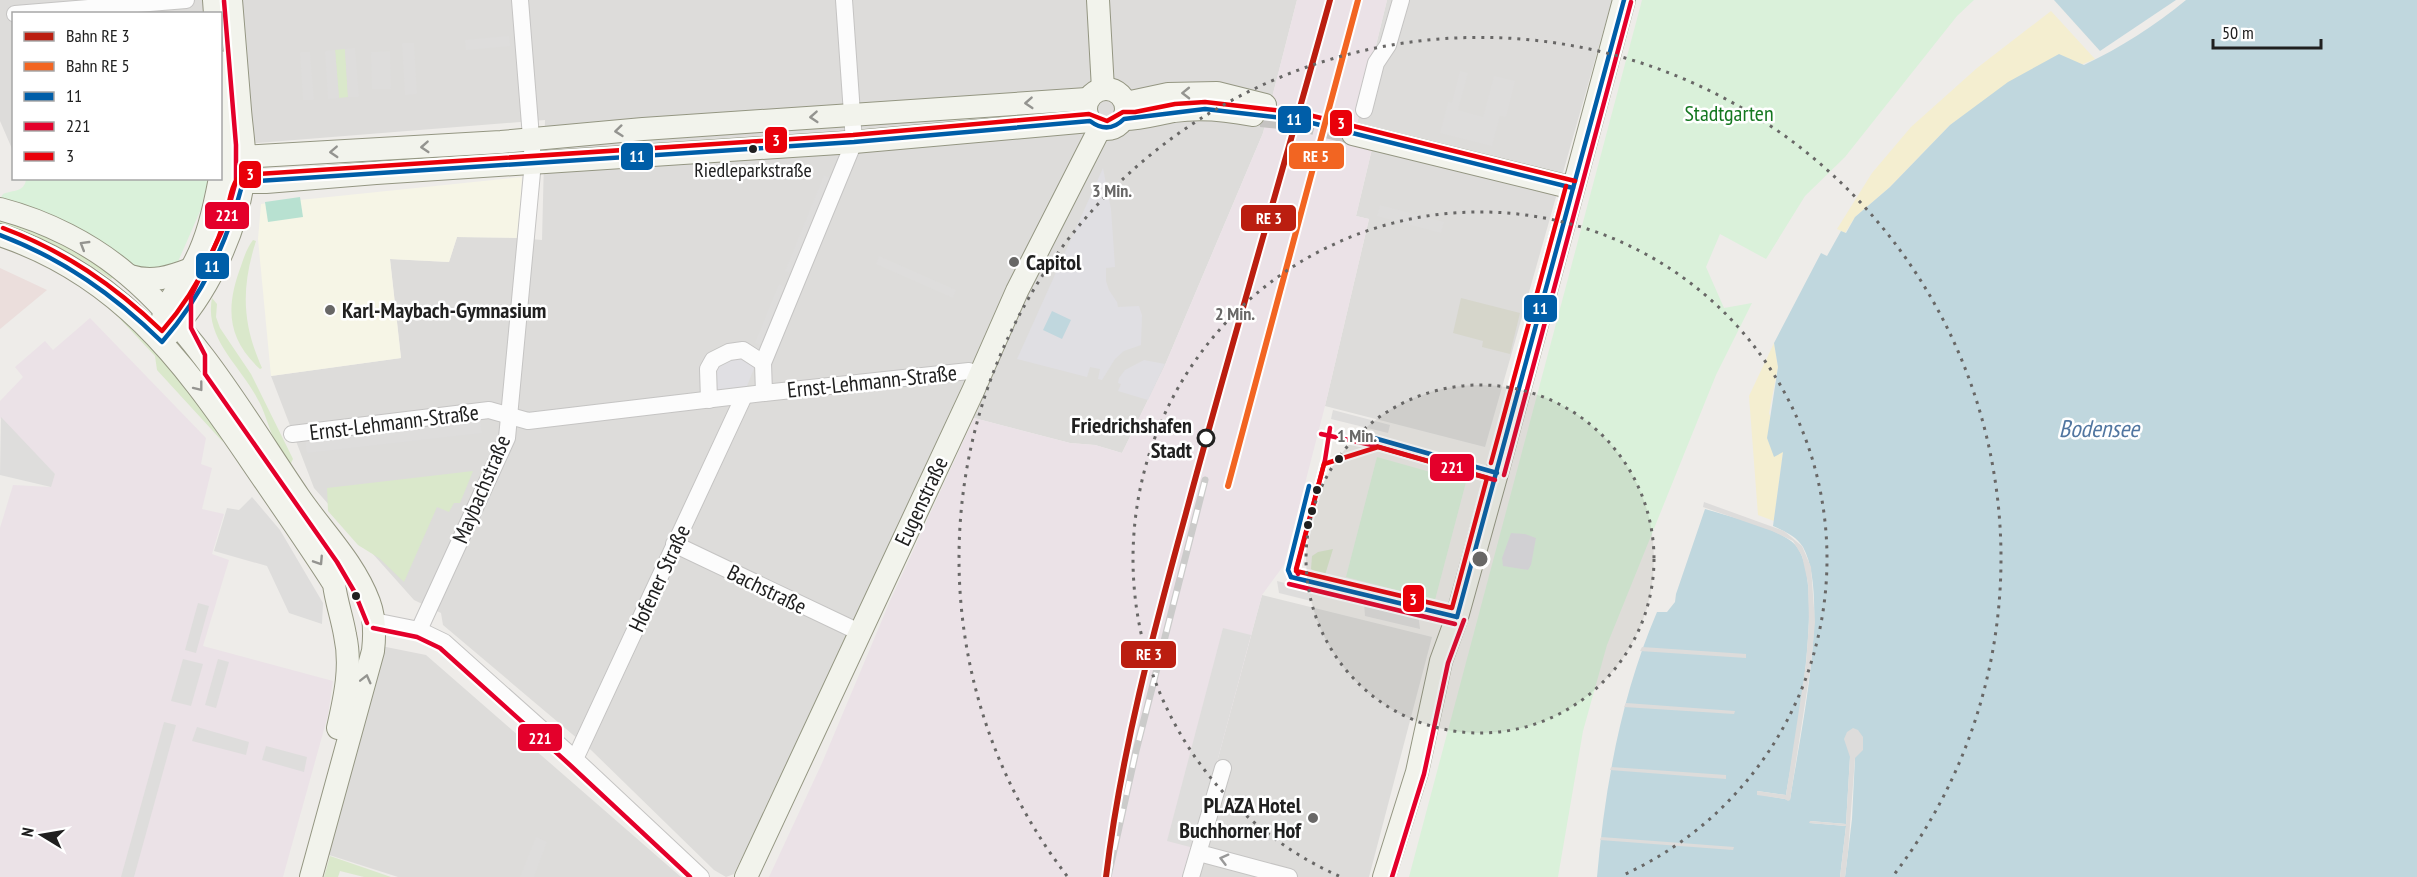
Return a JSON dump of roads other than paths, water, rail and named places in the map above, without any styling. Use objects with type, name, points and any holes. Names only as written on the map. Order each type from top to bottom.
[{"type":"street","points":[[39,12],[186,0]]},
{"type":"street","points":[[162,342],[208,230],[227,167],[231,0]]},
{"type":"street","name":"Maybachstraße","points":[[419,630],[507,438],[532,151],[520,0]]},
{"type":"street","points":[[764,393],[763,363],[854,142],[844,0]]},
{"type":"street","points":[[1098,0],[1095,109],[1110,129],[1117,127],[1125,111],[1168,93],[1217,93],[1263,111]]},
{"type":"street","points":[[1364,110],[1376,63],[1388,45],[1401,0]]},
{"type":"street","points":[[1384,877],[1417,772],[1442,661],[1466,584],[1624,0]]},
{"type":"street","points":[[222,92],[227,167],[230,173],[243,182],[266,182],[532,151],[643,129],[852,114],[1095,109]]},
{"type":"street","points":[[227,167],[532,151],[854,142],[1095,109],[1117,92],[1125,111]]},
{"type":"street","name":"Eugenstraße","points":[[746,877],[980,376],[1095,109]]},
{"type":"street","points":[[1353,134],[1573,188]]},
{"type":"street","points":[[212,370],[213,353],[198,326],[198,297],[230,232],[243,182]]},
{"type":"street","points":[[0,209],[34,220],[72,237],[130,276],[171,317],[212,370],[299,498],[347,561],[369,602],[375,621],[374,643],[368,675],[304,876]]},
{"type":"street","points":[[0,235],[70,266],[95,282],[125,306],[162,342],[227,424],[356,614],[375,621],[419,630],[444,642],[575,759],[701,877]]},
{"type":"street","points":[[130,276],[148,280],[163,279],[191,269]]},
{"type":"street","points":[[171,317],[198,297]]},
{"type":"street","points":[[710,400],[708,369],[713,360],[729,352],[743,350],[763,363]]},
{"type":"street","name":"Ernst-Lehmann-Straße","points":[[292,434],[489,410],[528,422],[969,371],[980,376]]},
{"type":"street","name":"Hofener Straße","points":[[575,759],[744,396]]},
{"type":"street","name":"Bachstraße","points":[[674,544],[859,632]]},
{"type":"street","points":[[304,876],[348,684],[347,647],[334,584]]},
{"type":"street","points":[[1191,877],[1223,768]]},
{"type":"street","points":[[1199,853],[1289,877]]},
{"type":"water","points":[[2054,0],[2176,0],[2100,51]]},
{"type":"water","name":"Bodensee","points":[[2186,0],[2417,0],[2417,877],[1845,877],[1852,819],[1855,758],[1850,757],[1846,824],[1810,821],[1810,823],[1846,826],[1840,877],[1597,877],[1610,775],[1624,709],[1644,644],[1657,612],[1667,612],[1675,602],[1705,509],[1750,522],[1782,535],[1791,541],[1803,558],[1808,586],[1809,621],[1801,702],[1786,795],[1757,791],[1757,794],[1790,800],[1810,670],[1814,634],[1814,600],[1811,570],[1803,547],[1793,537],[1773,526],[1783,452],[1774,457],[1767,438],[1778,367],[1774,343],[1821,253],[1827,256],[1841,231],[1846,233],[1855,217],[1890,187],[1950,125],[2008,82],[2059,54],[2084,65],[2137,36]]},
{"type":"water","points":[[1052,311],[1071,320],[1062,339],[1043,330]]},
{"type":"tunnel","points":[[1261,116],[1300,120],[1353,134]]},
{"type":"railway","points":[[1108,877],[1136,751],[1205,480]]},
{"type":"place","name":"Riedleparkstraße","points":[[753,149]]},
{"type":"place","name":"Capitol","points":[[1014,262]]},
{"type":"place","name":"Karl-Maybach-Gymnasium","points":[[330,310]]},
{"type":"place","name":"Friedrichshafen Stadt","points":[[1206,438]]},
{"type":"place","name":"PLAZA Hotel Buchhorner Hof","points":[[1313,818]]},
{"type":"park label","name":"Stadtgarten","points":[[1729,113]]}]
